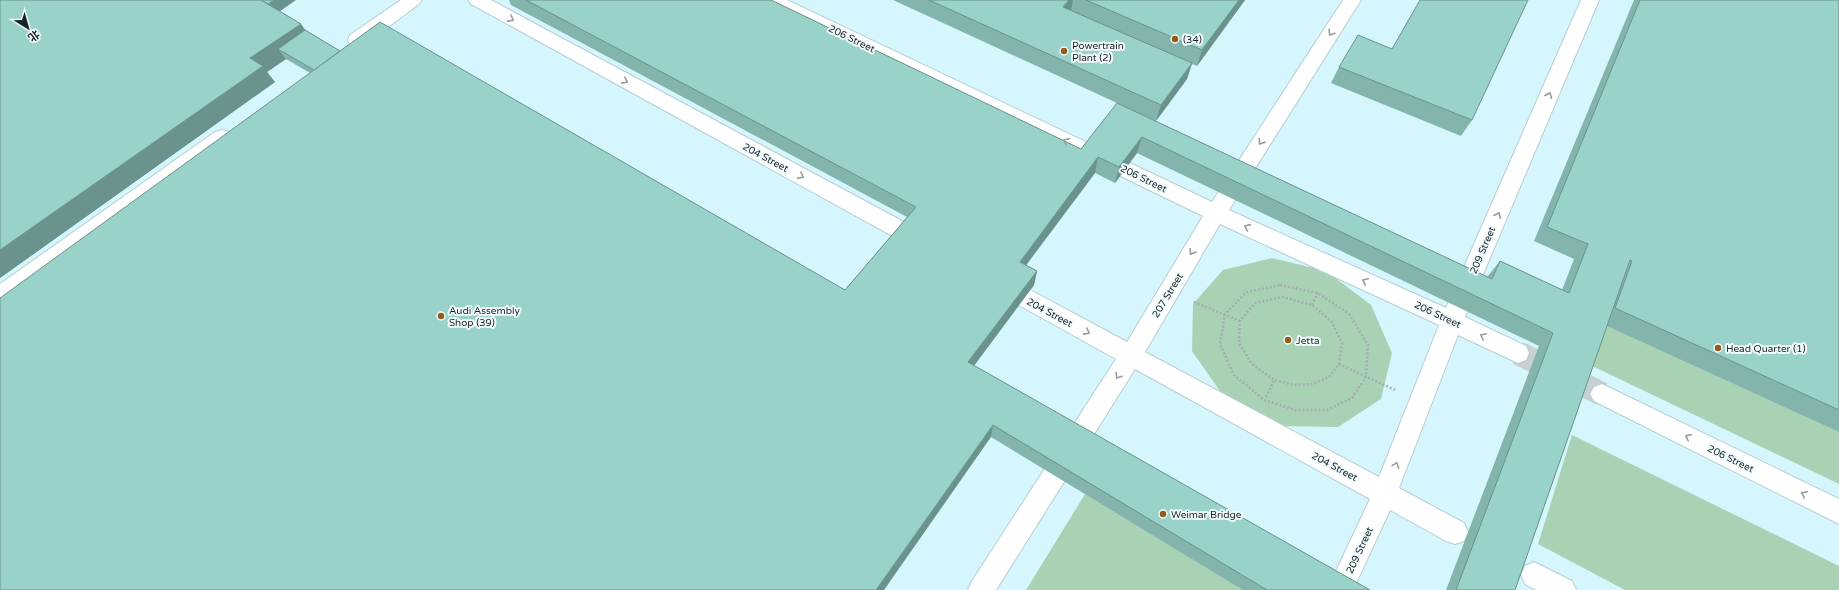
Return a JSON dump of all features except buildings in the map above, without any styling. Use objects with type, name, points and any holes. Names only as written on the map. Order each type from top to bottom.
[{"type":"lane","points":[[342,51],[413,0]]},
{"type":"lane","name":"204 Street","points":[[477,0],[943,253]]},
{"type":"lane","name":"206 Street","points":[[772,0],[1216,213],[1452,320],[1518,353]]},
{"type":"lane","name":"207 Street","points":[[981,590],[1131,355],[1216,213],[1352,0]]},
{"type":"lane","name":"209 Street","points":[[1340,590],[1385,493],[1452,320],[1590,0]]},
{"type":"lane","points":[[0,296],[239,125]]},
{"type":"lane","name":"204 Street","points":[[978,272],[1456,532]]},
{"type":"lane","name":"206 Street","points":[[1602,394],[1839,512]]},
{"type":"lane","points":[[1534,575],[1563,590]]},
{"type":"path","points":[[1280,284],[1318,292],[1349,314],[1368,345],[1366,377],[1352,398],[1327,410],[1295,410],[1264,400],[1234,375],[1220,344],[1225,314],[1247,292],[1280,284]]},
{"type":"path","points":[[1169,291],[1240,321]]},
{"type":"path","points":[[1282,297],[1312,305],[1331,322],[1342,343],[1339,364],[1329,377],[1313,384],[1294,385],[1274,380],[1252,364],[1239,343],[1240,321],[1256,303],[1276,298],[1282,297]]},
{"type":"path","points":[[1339,364],[1420,402]]},
{"type":"shaded area","points":[[0,0],[1839,0],[1839,590],[0,590]]},
{"type":"green space","points":[[1272,258],[1326,271],[1371,305],[1392,353],[1381,399],[1338,427],[1278,426],[1224,397],[1192,351],[1193,304],[1223,270]]},
{"type":"green space","points":[[1600,322],[1839,432],[1839,484],[1588,364]]},
{"type":"green space","points":[[1572,435],[1839,566],[1839,590],[1625,590],[1538,544]]},
{"type":"green space","points":[[1095,478],[1245,590],[1026,590]]},
{"type":"tunnel","points":[[1518,353],[1602,394]]},
{"type":"place","name":"(34)","points":[[1175,39]]},
{"type":"place","name":"Powertrain Plant (2)","points":[[1064,51]]},
{"type":"place","name":"Audi Assembly Shop (39)","points":[[441,316]]},
{"type":"place","name":"Jetta","points":[[1288,340]]},
{"type":"place","name":"Head Quarter (1)","points":[[1718,348]]},
{"type":"place","name":"Weimar Bridge","points":[[1163,514]]}]
